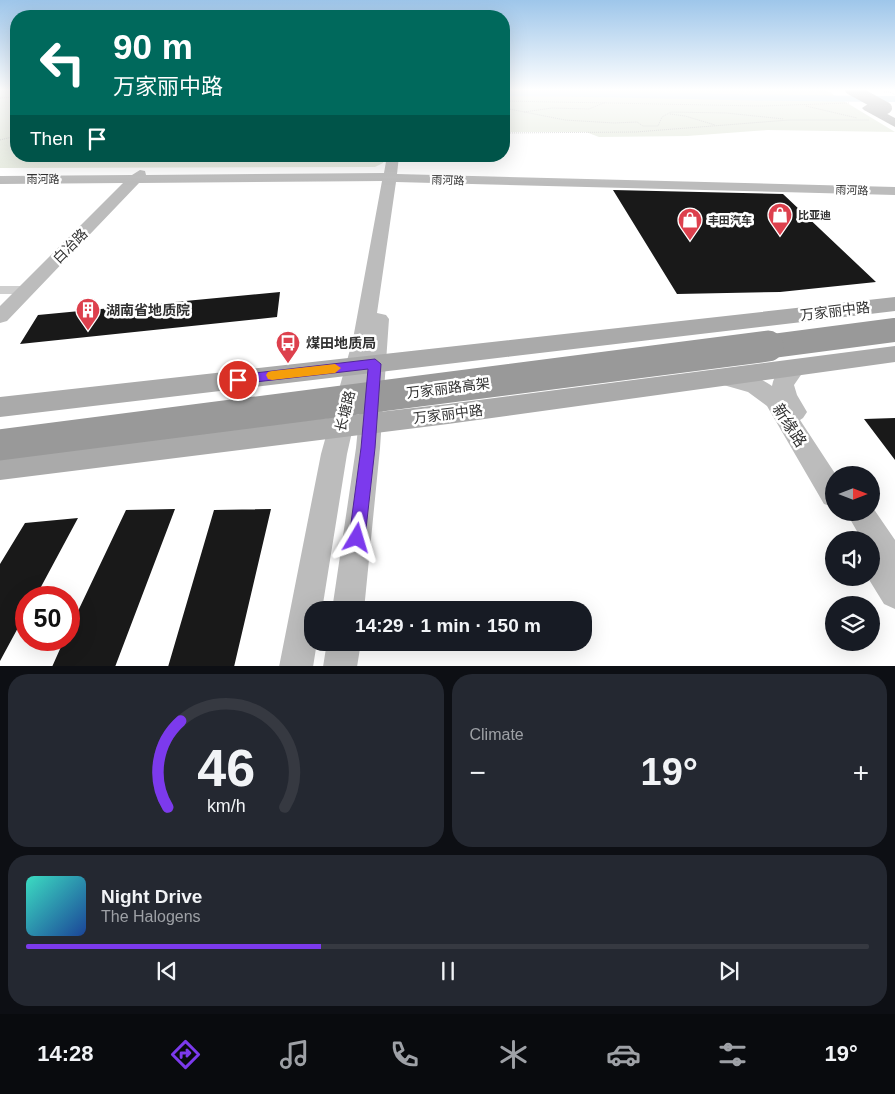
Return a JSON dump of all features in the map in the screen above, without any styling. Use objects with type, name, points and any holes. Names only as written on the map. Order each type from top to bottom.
[{"type":"highway","name":"万家丽路高架","points":[[0,428],[895,316]]},
{"type":"highway","name":"万家丽路高架","points":[[0,445],[895,330]]},
{"type":"main road","name":"雨河路","points":[[395,169],[895,191]]},
{"type":"main road","name":"雨河路","points":[[0,180],[395,169],[895,187]]},
{"type":"main road","name":"长塘路","points":[[349,601],[370,424],[363,340],[395,169]]},
{"type":"main road","name":"雨河路","points":[[0,175],[136,176]]},
{"type":"main road","name":"白冶路","points":[[0,310],[23,290],[136,176]]},
{"type":"main road","name":"白冶路","points":[[0,317],[23,290]]},
{"type":"main road","name":"万家丽中路","points":[[0,407],[895,304]]},
{"type":"main road","name":"万家丽中路","points":[[0,468],[341,428],[728,378],[895,354]]},
{"type":"main road","name":"长塘路","points":[[296,666],[334,454],[341,428],[366,365]]},
{"type":"main road","name":"新缘路","points":[[794,369],[785,375],[783,382],[787,400],[830,466]]},
{"type":"main road","name":"新缘路","points":[[728,378],[756,386],[775,400],[825,481]]},
{"type":"main road","points":[[866,521],[895,566]]},
{"type":"main road","points":[[880,569],[895,593]]},
{"type":"main road","points":[[340,666],[342,651]]},
{"type":"street","points":[[0,290],[23,290]]},
{"type":"path","points":[[566,120],[614,123],[637,122],[643,126],[658,126],[662,130]]},
{"type":"path","points":[[658,126],[661,120]]},
{"type":"path","points":[[698,120],[717,126]]},
{"type":"path","points":[[510,133],[636,132],[791,120]]},
{"type":"shaded area","points":[[0,120],[10,120],[10,162],[383,162],[375,167],[0,168]]},
{"type":"shaded area","points":[[510,120],[875,120],[895,132],[767,130],[687,136],[599,137],[586,132],[510,132]]},
{"type":"building","points":[[613,190],[783,194],[876,282],[780,292],[677,294]]},
{"type":"building","name":"湖南省地质院","points":[[280,292],[277,317],[20,344],[38,315]]},
{"type":"building","points":[[895,418],[895,460],[864,419]]},
{"type":"building","points":[[175,509],[115,666],[52,666],[59,651],[80,651],[80,607],[126,510]]},
{"type":"building","points":[[271,509],[234,666],[168,666],[214,510]]},
{"type":"building","points":[[78,518],[41,586],[15,586],[15,633],[0,661],[0,564],[25,523]]},
{"type":"slow traffic","points":[[272,375],[335,368]]},
{"type":"place","name":"比亚迪","points":[[780,236]]},
{"type":"place","name":"丰田汽车","points":[[690,241]]},
{"type":"place","name":"湖南省地质院","points":[[88,331]]},
{"type":"place","name":"煤田地质局","points":[[288,364]]},
{"type":"route","points":[[238,380],[375,364],[368,448],[357,538]]}]
